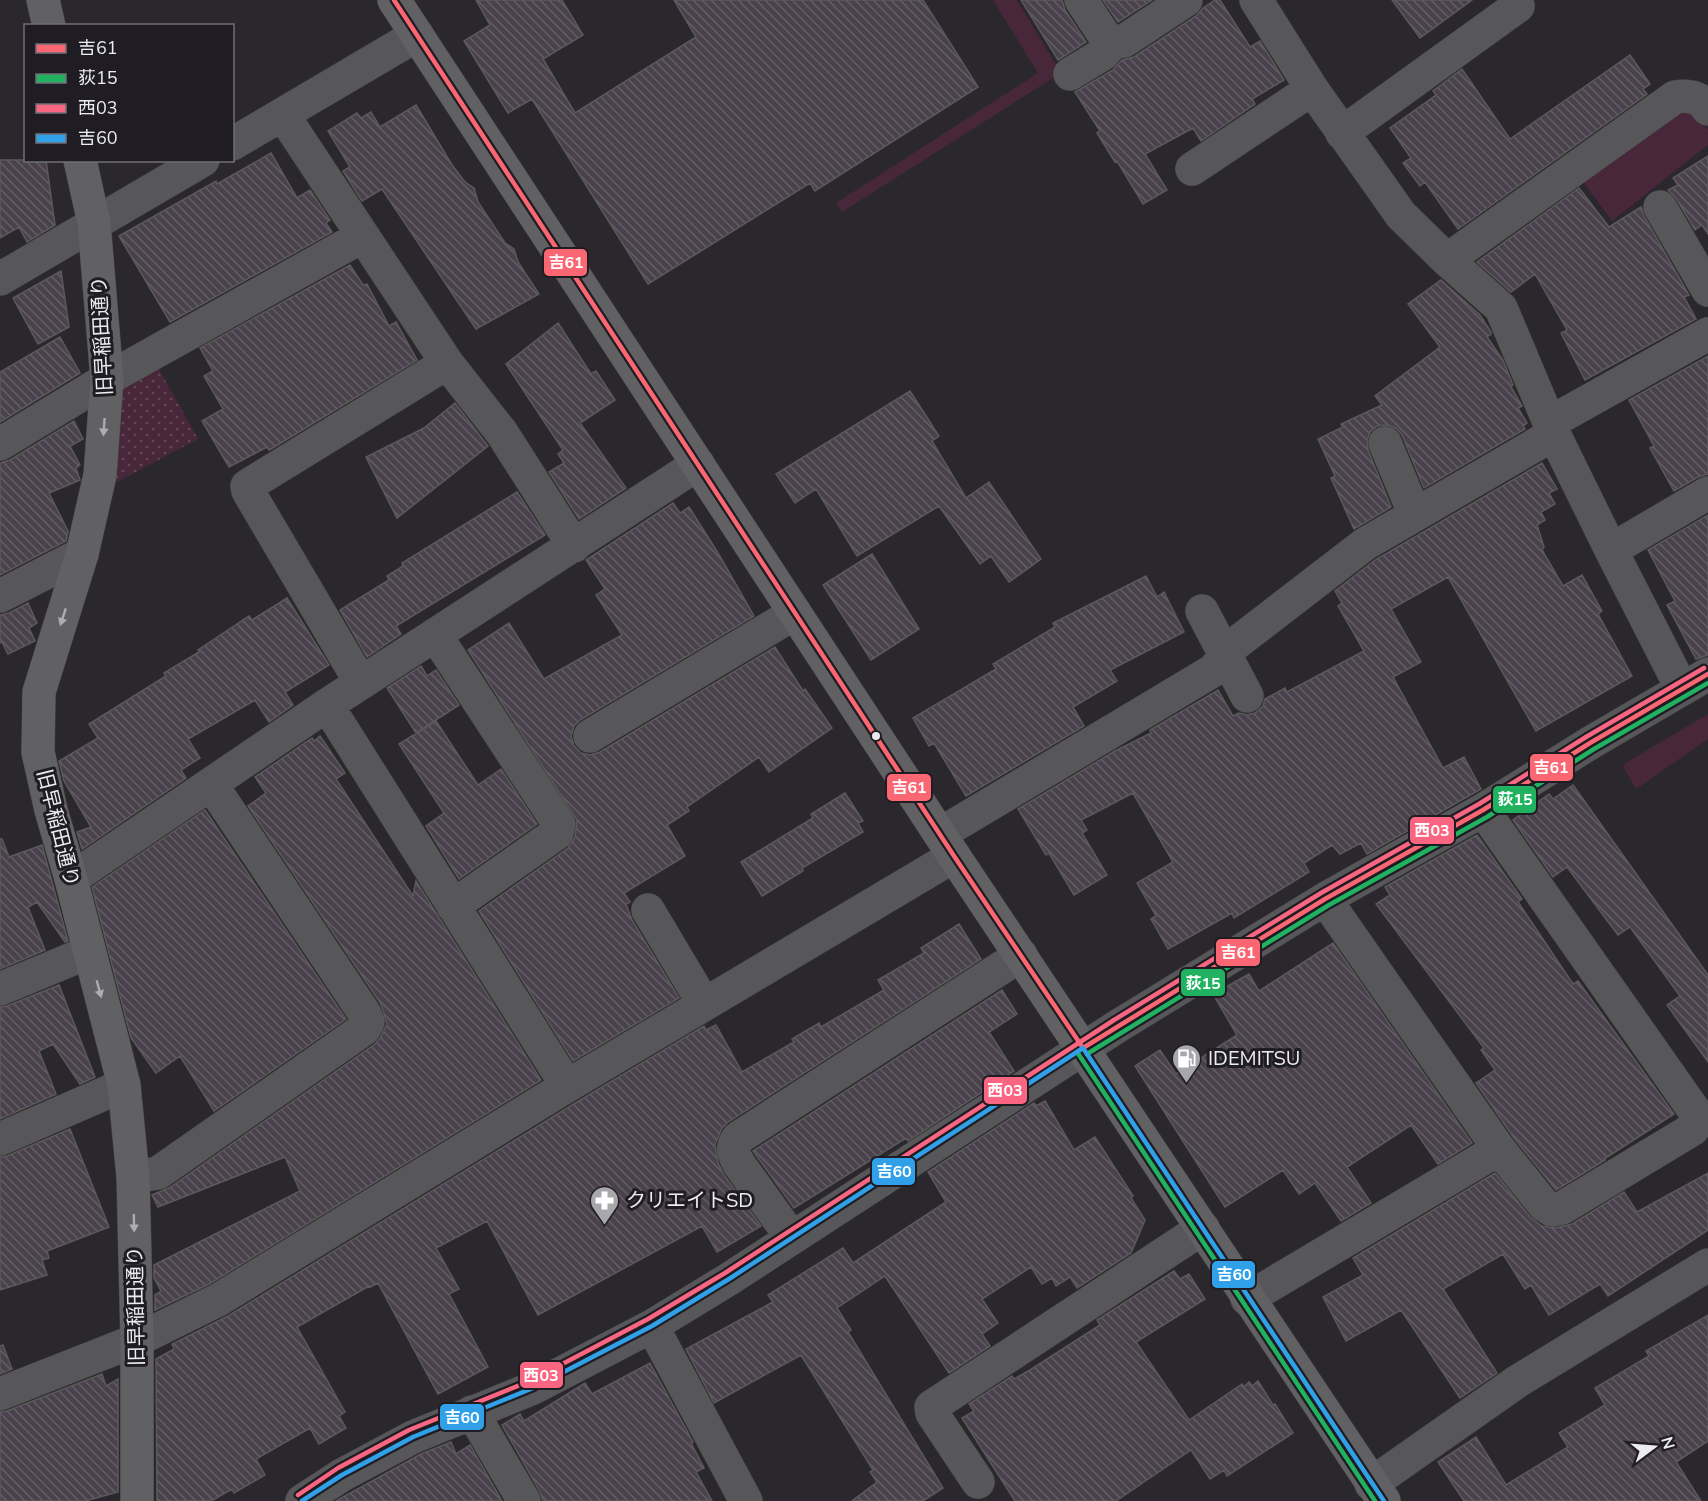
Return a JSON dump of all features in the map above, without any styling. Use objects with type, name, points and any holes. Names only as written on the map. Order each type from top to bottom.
[{"type":"main road","points":[[43,0],[49,24]]},
{"type":"main road","points":[[394,0],[947,845],[1377,1492]]},
{"type":"main road","name":"旧早稲田通り","points":[[80,162],[94,223],[107,378],[100,475],[82,554],[39,692],[38,752],[51,810],[124,1085],[133,1177],[137,1340],[137,1501]]},
{"type":"street","points":[[1081,0],[1104,35],[1113,42]]},
{"type":"street","points":[[1070,74],[1103,54],[1113,42],[1124,40],[1186,0]]},
{"type":"street","points":[[302,1501],[342,1475],[413,1437],[533,1388],[652,1326],[729,1279],[1083,1048],[1325,899],[1483,810],[1695,681],[1611,550],[1553,428],[1501,308],[1401,215],[1312,89],[1256,0]]},
{"type":"street","points":[[1342,133],[1518,6]]},
{"type":"street","points":[[234,143],[417,35]]},
{"type":"street","points":[[1192,169],[1312,89]]},
{"type":"street","points":[[1447,260],[1675,97],[1690,95],[1705,103],[1708,109]]},
{"type":"street","points":[[283,115],[447,363],[501,433],[574,546]]},
{"type":"street","points":[[0,279],[200,162]]},
{"type":"street","points":[[1660,207],[1708,290]]},
{"type":"street","points":[[0,444],[107,378],[363,236]]},
{"type":"street","points":[[0,1394],[137,1340],[218,1300],[704,1004],[1214,670],[1230,648],[1365,544],[1416,515],[1708,333]]},
{"type":"street","points":[[361,683],[247,486],[447,363]]},
{"type":"street","points":[[1385,443],[1416,515]]},
{"type":"street","points":[[71,879],[327,705],[698,464]]},
{"type":"street","points":[[1611,550],[1708,493]]},
{"type":"street","points":[[0,596],[82,554]]},
{"type":"street","points":[[1202,611],[1247,696]]},
{"type":"street","points":[[590,736],[795,613]]},
{"type":"street","points":[[436,636],[559,824],[557,833],[453,906]]},
{"type":"street","points":[[327,705],[567,1086]]},
{"type":"street","points":[[133,1177],[158,1173],[364,1029],[368,1022],[365,1014],[211,784]]},
{"type":"street","points":[[1325,899],[1499,1149],[1544,1206],[1552,1210],[1562,1208],[1693,1129],[1698,1121],[1696,1113],[1483,810]]},
{"type":"street","points":[[648,910],[704,1004]]},
{"type":"street","points":[[0,989],[89,952]]},
{"type":"street","points":[[792,1238],[739,1164],[733,1152],[733,1145],[738,1138],[1021,955]]},
{"type":"street","points":[[0,1139],[124,1085]]},
{"type":"street","points":[[1247,1299],[1499,1149]]},
{"type":"street","points":[[978,1482],[930,1407],[1203,1228]]},
{"type":"street","points":[[1377,1492],[1518,1381],[1708,1266]]},
{"type":"street","points":[[652,1326],[746,1501]]},
{"type":"street","points":[[472,1412],[524,1501]]},
{"type":"shaded area","points":[[993,0],[1017,0],[1061,73],[842,212],[836,203],[1038,73]]},
{"type":"shaded area","points":[[1677,110],[1697,113],[1708,130],[1708,145],[1612,221],[1581,179]]},
{"type":"shaded area","points":[[159,369],[198,439],[115,483],[116,404],[120,390]]},
{"type":"shaded area","points":[[1708,714],[1708,739],[1636,789],[1623,766]]},
{"type":"building","points":[[476,0],[562,0],[583,35],[543,59],[575,113],[696,37],[674,0],[923,0],[978,87],[815,191],[810,183],[648,284],[532,99],[508,113],[464,41],[490,25]]},
{"type":"building","points":[[1021,0],[1062,0],[1065,10],[1086,42],[1058,60]]},
{"type":"building","points":[[1103,0],[1152,0],[1118,22]]},
{"type":"building","points":[[1215,0],[1220,0],[1250,47],[1260,41],[1284,80],[1252,99],[1255,104],[1201,141],[1193,128],[1145,154],[1167,190],[1143,204],[1097,133],[1100,131],[1075,92],[1113,70],[1122,60],[1134,57],[1196,16]]},
{"type":"building","points":[[1392,0],[1472,0],[1420,38]]},
{"type":"building","points":[[1630,55],[1650,84],[1643,89],[1647,94],[1458,229],[1425,182],[1420,186],[1403,163],[1411,158],[1390,128],[1436,95],[1433,91],[1462,69],[1510,139]]},
{"type":"building","points":[[416,105],[452,165],[465,182],[474,188],[478,202],[505,243],[514,249],[518,262],[539,294],[476,329],[382,189],[362,201],[343,171],[350,167],[328,131],[357,113],[361,118],[371,112],[380,127]]},
{"type":"building","points":[[271,153],[297,198],[310,190],[330,220],[326,223],[332,232],[170,322],[119,236]]},
{"type":"building","points":[[1708,156],[1708,234],[1702,225],[1695,230],[1676,198],[1668,190],[1678,185],[1673,178]]},
{"type":"building","points":[[0,160],[46,162],[55,225],[27,242],[19,227],[0,238]]},
{"type":"building","points":[[1579,188],[1609,227],[1641,207],[1689,295],[1684,297],[1696,319],[1585,380],[1561,333],[1567,330],[1535,274],[1511,292],[1477,262]]},
{"type":"building","points":[[350,265],[363,285],[367,284],[389,326],[396,322],[417,360],[271,449],[267,447],[229,467],[202,421],[223,409],[204,376],[213,371],[200,348]]},
{"type":"building","points":[[61,271],[69,327],[38,344],[13,298]]},
{"type":"building","points":[[1441,280],[1480,315],[1491,332],[1487,337],[1503,360],[1513,385],[1511,387],[1522,406],[1518,408],[1527,423],[1523,426],[1525,429],[1424,488],[1402,435],[1397,429],[1388,425],[1377,426],[1370,432],[1367,440],[1368,450],[1391,507],[1354,529],[1331,478],[1335,476],[1318,439],[1343,427],[1341,424],[1382,405],[1375,396],[1440,347],[1408,304]]},
{"type":"building","points":[[558,323],[591,374],[596,371],[615,400],[580,423],[626,488],[579,519],[549,472],[564,463],[558,454],[563,450],[506,364]]},
{"type":"building","points":[[60,337],[80,373],[0,422],[0,372]]},
{"type":"building","points":[[1708,356],[1708,474],[1674,491],[1650,448],[1654,446],[1629,400]]},
{"type":"building","points":[[910,391],[939,436],[932,441],[966,498],[989,482],[1041,559],[1009,582],[991,556],[980,564],[939,506],[857,556],[816,489],[795,503],[776,474]]},
{"type":"building","points":[[455,403],[488,446],[397,518],[366,457],[424,428]]},
{"type":"building","points":[[74,421],[83,439],[70,446],[80,465],[76,468],[80,480],[49,493],[68,531],[66,541],[0,575],[0,463],[10,460]]},
{"type":"building","points":[[1542,463],[1557,489],[1549,493],[1555,504],[1541,512],[1545,520],[1537,525],[1544,547],[1542,550],[1563,586],[1582,575],[1602,611],[1598,614],[1632,676],[1536,731],[1448,577],[1391,609],[1421,662],[1393,677],[1443,768],[1464,757],[1481,789],[1367,854],[1361,843],[1340,854],[1332,845],[1304,863],[1309,872],[1234,918],[1232,913],[1168,949],[1151,919],[1156,916],[1137,883],[1173,862],[1133,793],[1081,820],[1087,830],[1082,833],[1107,875],[1074,895],[1049,853],[1046,855],[1018,809],[1115,751],[1151,733],[1150,730],[1218,690],[1233,716],[1239,713],[1247,715],[1255,713],[1263,706],[1265,699],[1285,688],[1287,692],[1364,651],[1338,606],[1342,603],[1335,591],[1375,560]]},
{"type":"building","points":[[517,492],[545,535],[396,626],[401,634],[367,657],[340,610],[389,580],[387,576],[403,566],[402,563]]},
{"type":"building","points":[[673,503],[680,513],[689,507],[754,616],[580,720],[574,726],[571,736],[574,746],[581,753],[590,755],[600,752],[775,647],[803,691],[805,689],[832,728],[769,772],[759,757],[687,807],[689,811],[667,825],[685,856],[624,893],[630,902],[626,904],[632,920],[679,998],[573,1061],[479,911],[568,848],[575,837],[577,820],[468,650],[509,623],[544,679],[622,635],[596,595],[605,589],[586,560]]},
{"type":"building","points":[[1708,515],[1708,655],[1696,659],[1667,605],[1675,601],[1648,550]]},
{"type":"building","points":[[872,554],[919,629],[871,660],[823,585]]},
{"type":"building","points":[[1146,576],[1157,597],[1164,592],[1184,632],[1110,670],[1117,681],[1073,707],[1084,726],[966,796],[934,743],[929,746],[913,718],[996,669],[993,664],[1055,627],[1053,623]]},
{"type":"building","points":[[287,598],[329,665],[285,692],[293,705],[269,722],[255,700],[188,739],[200,758],[181,770],[186,778],[82,849],[77,832],[91,827],[64,781],[59,761],[98,738],[89,724],[166,676],[164,673],[199,652],[198,650],[249,616],[252,620]]},
{"type":"building","points":[[28,603],[37,623],[29,628],[35,641],[8,654],[2,642],[0,643],[0,615]]},
{"type":"building","points":[[421,666],[427,676],[436,670],[459,705],[416,733],[387,688]]},
{"type":"building","points":[[436,721],[478,785],[501,769],[537,824],[459,879],[426,826],[444,813],[399,744]]},
{"type":"building","points":[[320,736],[345,773],[336,779],[413,896],[416,881],[541,1080],[209,1284],[155,1310],[155,1295],[161,1291],[154,1278],[154,1265],[300,1191],[285,1157],[158,1207],[152,1195],[169,1188],[375,1044],[387,1024],[381,1004],[248,806],[266,793],[255,777],[312,738],[314,741]]},
{"type":"building","points":[[1573,785],[1708,975],[1708,1062],[1667,1005],[1680,996],[1630,927],[1618,935],[1567,867],[1553,877],[1513,820],[1549,794],[1553,799]]},
{"type":"building","points":[[845,793],[863,821],[858,823],[863,832],[802,868],[803,871],[762,896],[741,862],[813,818],[811,814]]},
{"type":"building","points":[[205,810],[346,1019],[214,1111],[180,1056],[156,1073],[131,1038],[92,887]]},
{"type":"building","points":[[1477,835],[1522,899],[1518,902],[1573,984],[1578,981],[1674,1114],[1556,1190],[1514,1138],[1476,1083],[1495,1070],[1481,1050],[1484,1048],[1376,904],[1390,895],[1385,887]]},
{"type":"building","points":[[0,839],[9,857],[42,845],[68,941],[65,942],[37,902],[28,907],[45,950],[0,969]]},
{"type":"building","points":[[959,924],[981,959],[722,1128],[715,1144],[718,1163],[724,1175],[761,1226],[717,1252],[702,1226],[538,1315],[487,1221],[436,1248],[459,1289],[449,1294],[488,1367],[438,1394],[378,1283],[369,1286],[297,1327],[345,1412],[339,1416],[346,1428],[319,1444],[310,1428],[256,1459],[265,1475],[234,1493],[232,1489],[211,1501],[157,1501],[156,1359],[174,1349],[172,1344],[228,1316],[704,1026],[706,1030],[716,1025],[742,1072],[794,1042],[792,1039],[819,1023],[821,1027],[884,990],[878,980],[924,953],[921,948]]},
{"type":"building","points":[[1333,943],[1472,1143],[1438,1164],[1411,1125],[1347,1167],[1371,1203],[1341,1221],[1315,1183],[1299,1194],[1283,1170],[1225,1207],[1135,1066],[1160,1050],[1176,1074],[1237,1035],[1213,994],[1249,974],[1259,991]]},
{"type":"building","points":[[59,985],[95,1077],[80,1084],[53,1044],[39,1051],[56,1094],[0,1119],[0,1007]]},
{"type":"building","points":[[1002,990],[1017,1014],[989,1032],[1014,1071],[908,1141],[906,1138],[794,1208],[753,1151]]},
{"type":"building","points":[[1045,1101],[1074,1150],[1095,1137],[1133,1196],[1131,1198],[1145,1220],[1131,1253],[1077,1288],[1070,1277],[1056,1286],[1052,1278],[1042,1284],[1031,1267],[982,1299],[998,1323],[982,1334],[990,1346],[949,1373],[885,1276],[837,1308],[851,1330],[848,1332],[943,1488],[923,1501],[852,1501],[877,1482],[870,1472],[873,1470],[801,1355],[714,1403],[686,1349],[773,1302],[768,1295],[843,1248],[853,1263],[946,1202],[928,1172],[1034,1103],[1036,1106]]},
{"type":"building","points":[[70,1129],[109,1227],[47,1251],[49,1258],[42,1260],[47,1275],[0,1290],[0,1157]]},
{"type":"building","points":[[1495,1173],[1530,1217],[1542,1226],[1555,1228],[1572,1224],[1624,1192],[1637,1212],[1708,1173],[1708,1230],[1608,1296],[1600,1284],[1549,1315],[1531,1285],[1525,1289],[1503,1254],[1443,1289],[1497,1373],[1460,1398],[1401,1310],[1346,1341],[1323,1297],[1363,1275],[1353,1258]]},
{"type":"building","points":[[1174,1271],[1180,1279],[1189,1274],[1205,1299],[1136,1342],[1189,1420],[1242,1384],[1244,1387],[1249,1382],[1252,1386],[1258,1381],[1293,1433],[1227,1476],[1224,1470],[1210,1479],[1191,1450],[1116,1501],[1015,1501],[962,1418],[974,1411],[969,1404],[1012,1376],[1014,1379],[1030,1370],[1100,1325],[1097,1320]]},
{"type":"building","points":[[1708,1315],[1708,1441],[1676,1462],[1701,1501],[1464,1501],[1438,1462],[1476,1437],[1506,1485],[1568,1447],[1559,1433],[1605,1405],[1595,1388],[1649,1356],[1646,1351]]},
{"type":"building","points":[[3,1345],[12,1369],[0,1374],[0,1346]]},
{"type":"building","points":[[650,1363],[693,1442],[691,1443],[704,1468],[696,1472],[712,1501],[543,1501],[502,1425],[520,1414],[524,1421],[585,1383],[592,1394]]},
{"type":"building","points":[[102,1374],[106,1386],[118,1379],[118,1492],[85,1501],[0,1501],[0,1412]]},
{"type":"building","points":[[451,1442],[456,1454],[470,1445],[502,1501],[336,1501],[421,1454]]},
{"type":"transit line","name":"吉61","points":[[394,0],[954,856],[1083,1048]]},
{"type":"transit line","name":"西03","points":[[298,1495],[338,1468],[409,1430],[530,1381],[648,1319],[725,1273],[1114,1020],[1321,893],[1479,804],[1586,737],[1704,668]]},
{"type":"transit line","name":"吉61","points":[[1083,1048],[1325,899],[1483,810],[1590,743],[1708,674]]},
{"type":"transit line","name":"荻15","points":[[1087,1054],[1329,905],[1487,817],[1594,749],[1708,683]]},
{"type":"transit line","name":"吉60","points":[[1083,1048],[1384,1501]]},
{"type":"transit line","name":"吉60","points":[[302,1501],[342,1475],[413,1437],[533,1388],[652,1326],[729,1279],[1083,1048]]},
{"type":"transit line","name":"荻15","points":[[1077,1052],[1375,1501]]},
{"type":"place","name":"IDEMITSU","points":[[1187,1084]]},
{"type":"place","name":"クリエイトSD","points":[[605,1226]]}]
